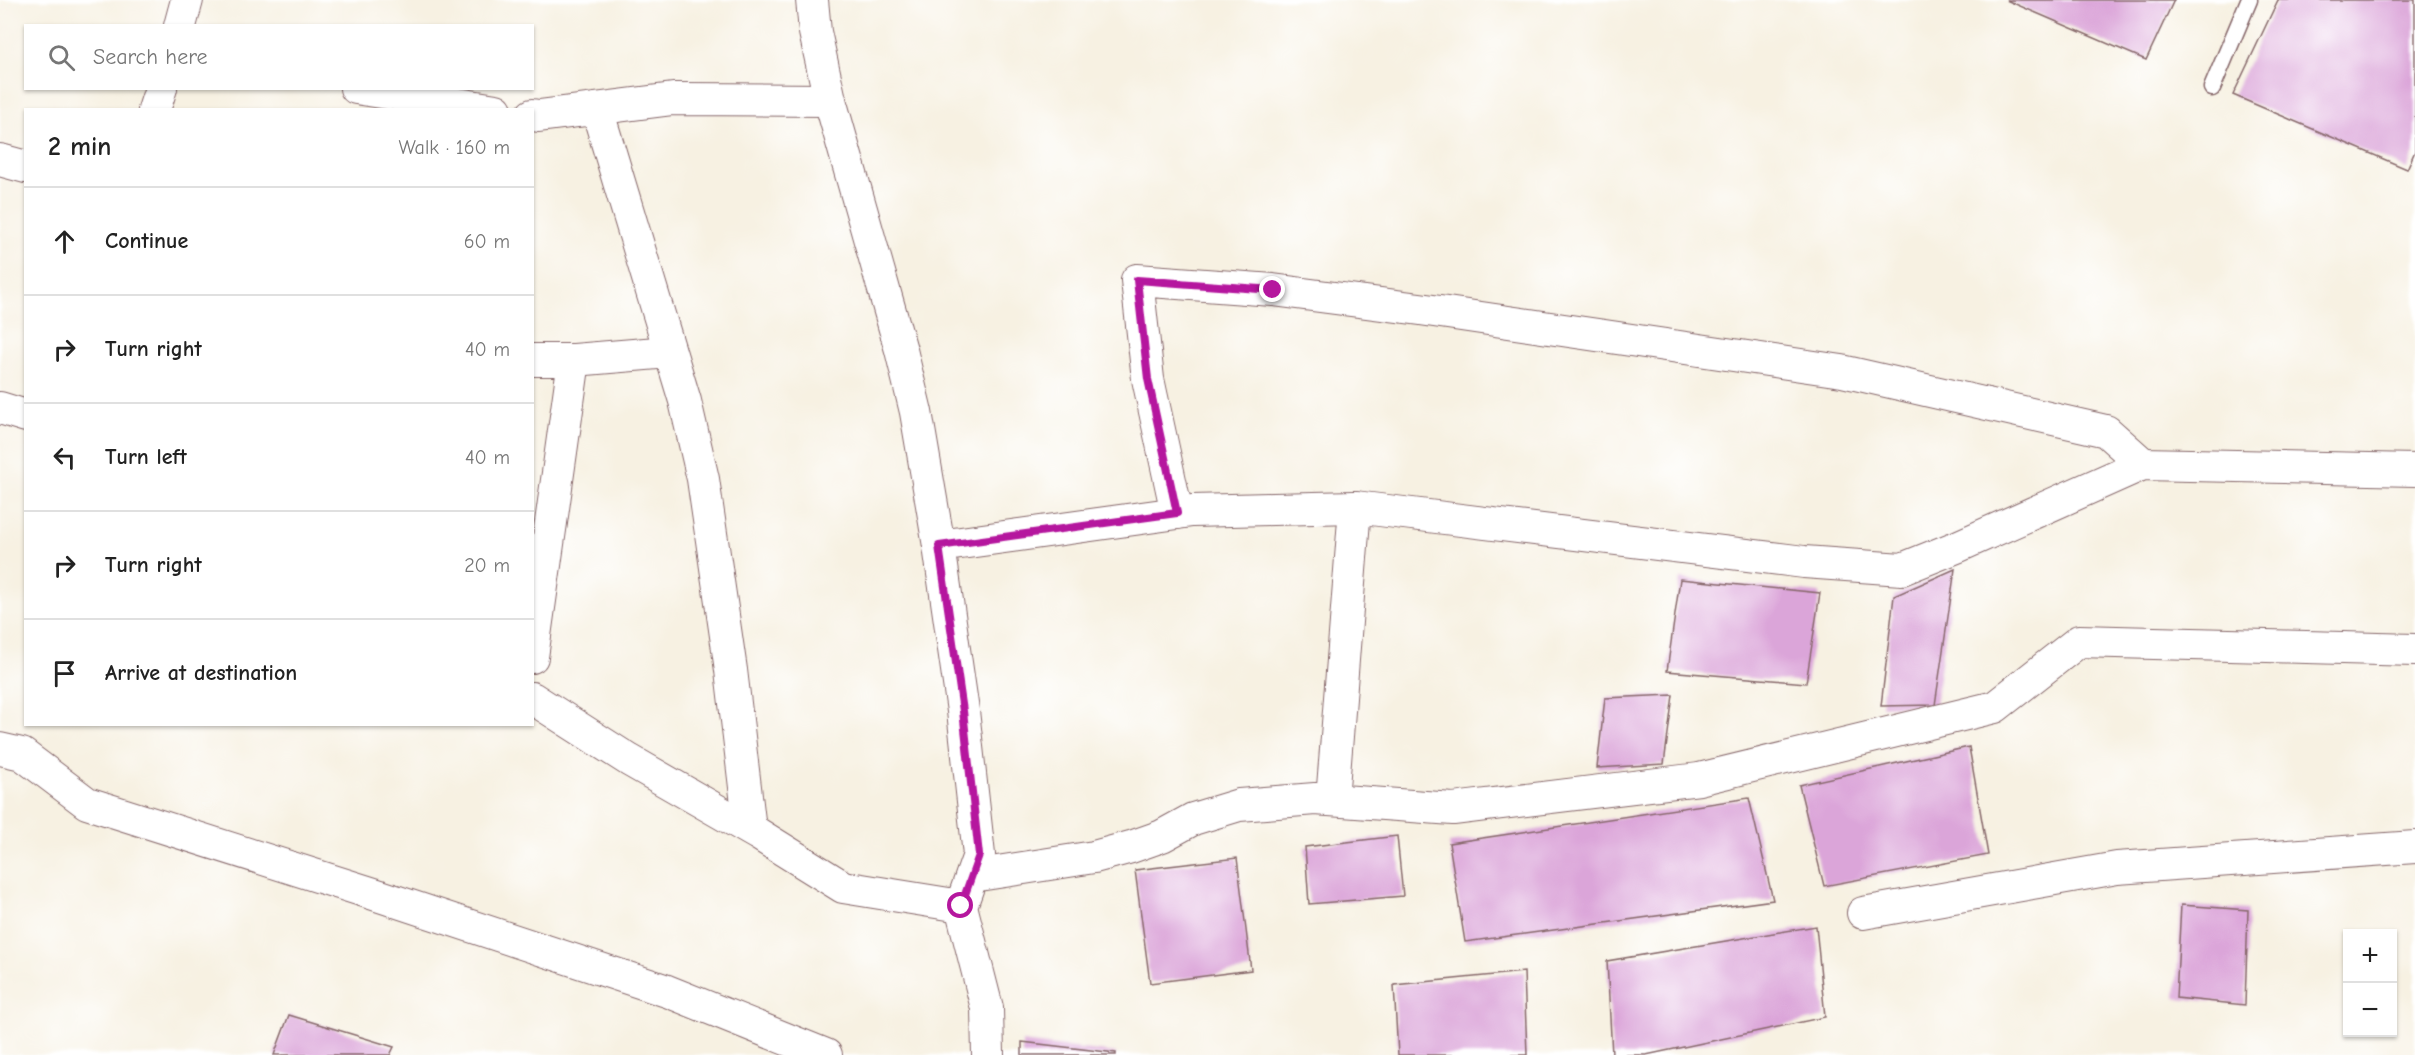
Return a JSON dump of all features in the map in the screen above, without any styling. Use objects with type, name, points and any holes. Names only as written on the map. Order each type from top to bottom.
[{"type":"street","points":[[181,24],[187,0]]},
{"type":"street","points":[[812,0],[815,32],[830,100],[903,358],[916,412],[939,546],[963,711],[979,855],[961,906],[987,1008],[988,1055]]},
{"type":"street","points":[[155,108],[159,90]]},
{"type":"street","points":[[369,90],[483,108]]},
{"type":"street","points":[[534,115],[673,99],[830,100]]},
{"type":"street","points":[[597,109],[685,401],[703,479],[731,670],[750,829]]},
{"type":"street","points":[[0,160],[24,166]]},
{"type":"street","points":[[1177,513],[1148,379],[1137,280],[1273,290],[1398,306],[1842,371],[2106,430],[2143,464]]},
{"type":"street","points":[[534,360],[574,360],[669,352]]},
{"type":"street","points":[[534,643],[574,360]]},
{"type":"street","points":[[0,408],[24,415]]},
{"type":"street","points":[[939,546],[1192,511],[1355,507],[1804,562],[1902,568],[1959,546],[2143,464],[2415,470]]},
{"type":"street","points":[[1332,800],[1355,507]]},
{"type":"street","points":[[972,876],[1094,857],[1162,836],[1193,819],[1239,805],[1279,800],[1332,800],[1453,808],[1699,779],[1995,706],[2079,641],[2415,650]]},
{"type":"street","points":[[534,699],[629,760],[750,829],[843,887],[961,906]]},
{"type":"street","points":[[0,749],[22,754],[87,803],[374,894],[667,992],[826,1055]]},
{"type":"street","points":[[1863,913],[2117,868],[2415,847]]},
{"type":"lane","points":[[2212,88],[2250,0]]},
{"type":"building","points":[[2006,0],[2174,0],[2146,60]]},
{"type":"building","points":[[2278,0],[2415,0],[2415,151],[2407,169],[2233,95]]},
{"type":"building","points":[[1955,569],[1935,705],[1881,706],[1894,596]]},
{"type":"building","points":[[1680,579],[1820,593],[1806,683],[1667,671]]},
{"type":"building","points":[[1673,695],[1664,764],[1597,768],[1605,698]]},
{"type":"building","points":[[1969,747],[1988,855],[1824,886],[1799,785]]},
{"type":"building","points":[[1749,798],[1773,900],[1465,942],[1449,843]]},
{"type":"building","points":[[1397,836],[1403,896],[1309,904],[1305,847]]},
{"type":"building","points":[[1237,858],[1251,970],[1150,983],[1135,870]]},
{"type":"building","points":[[2181,905],[2248,910],[2245,1005],[2176,998]]},
{"type":"building","points":[[1816,926],[1825,1017],[1646,1055],[1612,1055],[1607,961]]},
{"type":"building","points":[[1524,972],[1527,1055],[1398,1055],[1394,985]]},
{"type":"building","points":[[289,1015],[394,1047],[390,1055],[274,1055]]},
{"type":"building","points":[[1022,1042],[1116,1053],[1116,1055],[1022,1055]]},
{"type":"route","points":[[961,906],[979,855],[963,711],[939,546],[1177,513],[1148,379],[1137,280],[1273,290]]}]
